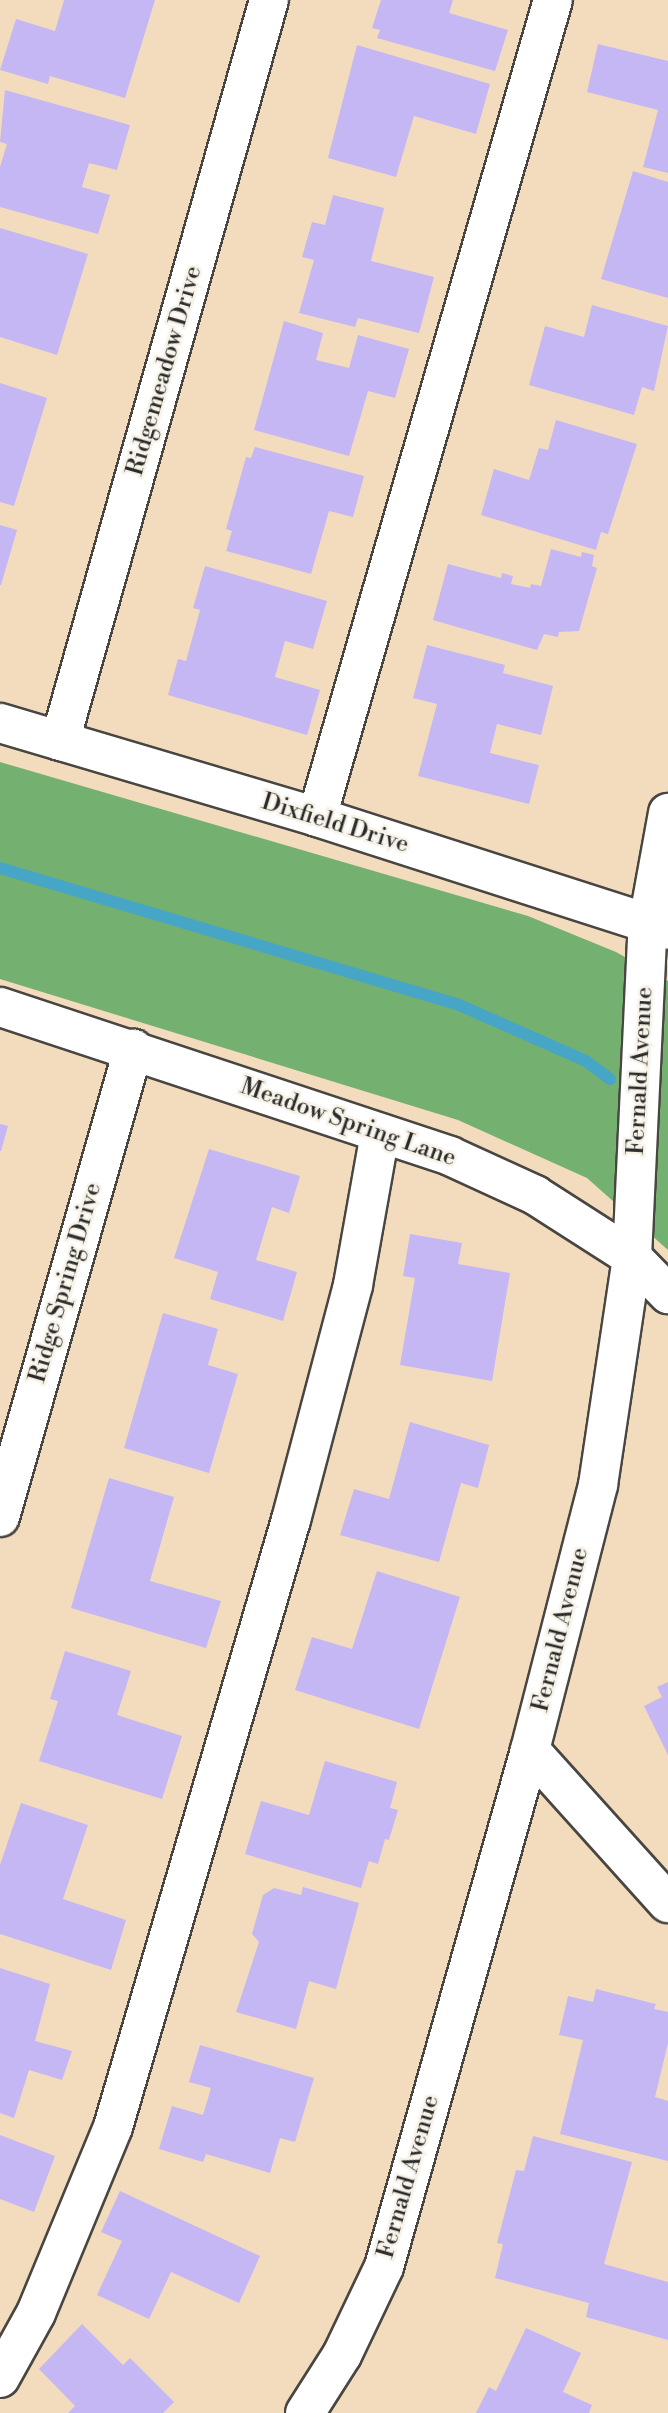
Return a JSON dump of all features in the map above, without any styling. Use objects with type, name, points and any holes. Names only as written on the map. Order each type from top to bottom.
[{"type":"street","name":"Ridgemeadow Drive","points":[[60,741],[269,0]]},
{"type":"street","points":[[317,817],[553,0]]},
{"type":"street","name":"Dixfield Drive","points":[[0,723],[317,817],[658,927]]},
{"type":"street","name":"Fernald Avenue","points":[[305,2413],[342,2355],[384,2267],[530,1750],[598,1485],[632,1258],[668,813]]},
{"type":"street","name":"Meadow Spring Lane","points":[[0,1007],[450,1156],[535,1195],[632,1258],[668,1294]]},
{"type":"street","name":"Ridge Spring Drive","points":[[0,1517],[133,1049]]},
{"type":"street","points":[[0,2378],[36,2313],[113,2127],[295,1507],[353,1285],[380,1133]]},
{"type":"street","points":[[530,1750],[668,1903]]},
{"type":"green space","points":[[0,762],[528,916],[616,952],[668,981],[668,1250],[587,1178],[458,1120],[0,979]]},
{"type":"building","points":[[64,0],[155,0],[125,98],[50,76],[48,84],[0,70],[16,19],[55,31]]},
{"type":"building","points":[[381,0],[453,0],[449,13],[508,30],[495,71],[377,38],[380,30],[372,28]]},
{"type":"building","points":[[598,44],[668,61],[668,173],[643,167],[658,110],[587,92]]},
{"type":"building","points":[[357,45],[490,84],[476,134],[414,116],[396,177],[328,158]]},
{"type":"building","points":[[5,90],[130,125],[117,170],[89,163],[82,187],[110,195],[98,234],[0,207],[0,167],[7,144],[0,142]]},
{"type":"building","points":[[633,171],[668,182],[668,298],[601,279]]},
{"type":"building","points":[[333,195],[384,208],[371,261],[434,277],[419,333],[358,318],[355,327],[299,313],[314,260],[302,257],[312,222],[325,225]]},
{"type":"building","points":[[0,228],[88,254],[57,355],[0,337]]},
{"type":"building","points":[[592,305],[668,326],[654,391],[642,387],[634,415],[529,385],[545,326],[584,337]]},
{"type":"building","points":[[284,321],[323,333],[316,360],[349,368],[358,335],[409,349],[395,398],[368,391],[349,456],[254,430]]},
{"type":"building","points":[[0,383],[47,398],[14,506],[0,502]]},
{"type":"building","points":[[556,420],[637,444],[608,534],[601,532],[596,550],[481,515],[494,469],[529,480],[539,448],[548,450]]},
{"type":"building","points":[[255,447],[364,476],[353,517],[329,511],[311,574],[226,551],[232,531],[226,529],[246,457],[251,458]]},
{"type":"building","points":[[0,525],[17,530],[1,585],[0,585]]},
{"type":"building","points":[[551,549],[581,557],[582,552],[594,555],[592,566],[597,568],[579,631],[559,632],[558,637],[544,634],[537,650],[433,620],[448,564],[501,578],[502,573],[513,576],[511,584],[530,588],[531,584],[541,586]]},
{"type":"building","points":[[205,566],[327,601],[313,649],[285,641],[275,677],[320,690],[307,735],[168,695],[178,659],[186,661],[200,610],[193,608]]},
{"type":"building","points":[[427,645],[505,665],[503,673],[553,686],[541,735],[497,724],[490,753],[539,765],[529,804],[418,776],[437,704],[413,698]]},
{"type":"building","points":[[0,1124],[8,1126],[1,1151],[0,1151]]},
{"type":"building","points":[[209,1149],[300,1176],[289,1213],[272,1207],[256,1260],[297,1272],[283,1321],[210,1299],[218,1272],[174,1258]]},
{"type":"building","points":[[410,1234],[462,1243],[458,1264],[510,1273],[492,1381],[400,1365],[415,1278],[403,1276]]},
{"type":"building","points":[[163,1313],[218,1329],[208,1365],[238,1374],[209,1473],[124,1448]]},
{"type":"building","points":[[410,1422],[489,1445],[478,1488],[461,1483],[439,1562],[340,1535],[354,1489],[389,1499]]},
{"type":"building","points":[[109,1478],[174,1497],[150,1581],[221,1601],[206,1648],[71,1608]]},
{"type":"building","points":[[377,1571],[460,1597],[419,1729],[295,1690],[312,1637],[352,1649]]},
{"type":"building","points":[[65,1651],[131,1671],[117,1715],[182,1736],[162,1799],[39,1761],[58,1701],[50,1699]]},
{"type":"building","points":[[668,1682],[668,1755],[644,1706],[662,1697],[657,1687]]},
{"type":"building","points":[[325,1761],[397,1782],[390,1808],[398,1810],[389,1840],[385,1839],[378,1864],[369,1861],[361,1888],[245,1854],[261,1801],[309,1815]]},
{"type":"building","points":[[21,1803],[88,1825],[63,1899],[126,1920],[111,1970],[0,1934],[0,1865]]},
{"type":"building","points":[[303,1887],[359,1903],[336,1989],[309,1981],[296,2029],[236,2012],[259,1942],[252,1934],[263,1895],[274,1888],[301,1895]]},
{"type":"building","points":[[0,1968],[50,1984],[35,2041],[72,2051],[62,2080],[29,2070],[14,2118],[0,2113]]},
{"type":"building","points":[[596,1989],[656,2004],[654,2009],[668,2012],[668,2043],[655,2097],[668,2101],[668,2161],[560,2134],[583,2040],[559,2035],[568,1996],[593,2002]]},
{"type":"building","points":[[200,2045],[314,2078],[295,2142],[280,2138],[270,2173],[206,2154],[203,2162],[159,2149],[172,2106],[203,2115],[211,2088],[189,2082]]},
{"type":"building","points":[[0,2135],[55,2156],[34,2212],[0,2199]]},
{"type":"building","points":[[533,2136],[632,2162],[604,2264],[668,2282],[668,2340],[586,2317],[589,2303],[495,2278],[503,2244],[497,2243],[516,2170],[524,2171]]},
{"type":"building","points":[[120,2191],[260,2256],[239,2303],[171,2272],[149,2319],[97,2295],[122,2241],[101,2232]]},
{"type":"building","points":[[82,2324],[123,2365],[130,2358],[174,2402],[163,2413],[68,2413],[75,2406],[39,2369]]},
{"type":"building","points":[[526,2328],[581,2353],[563,2392],[592,2405],[589,2413],[476,2413],[489,2387],[496,2391]]},
{"type":"waterway","points":[[0,868],[457,1004],[586,1061],[610,1079]]}]
